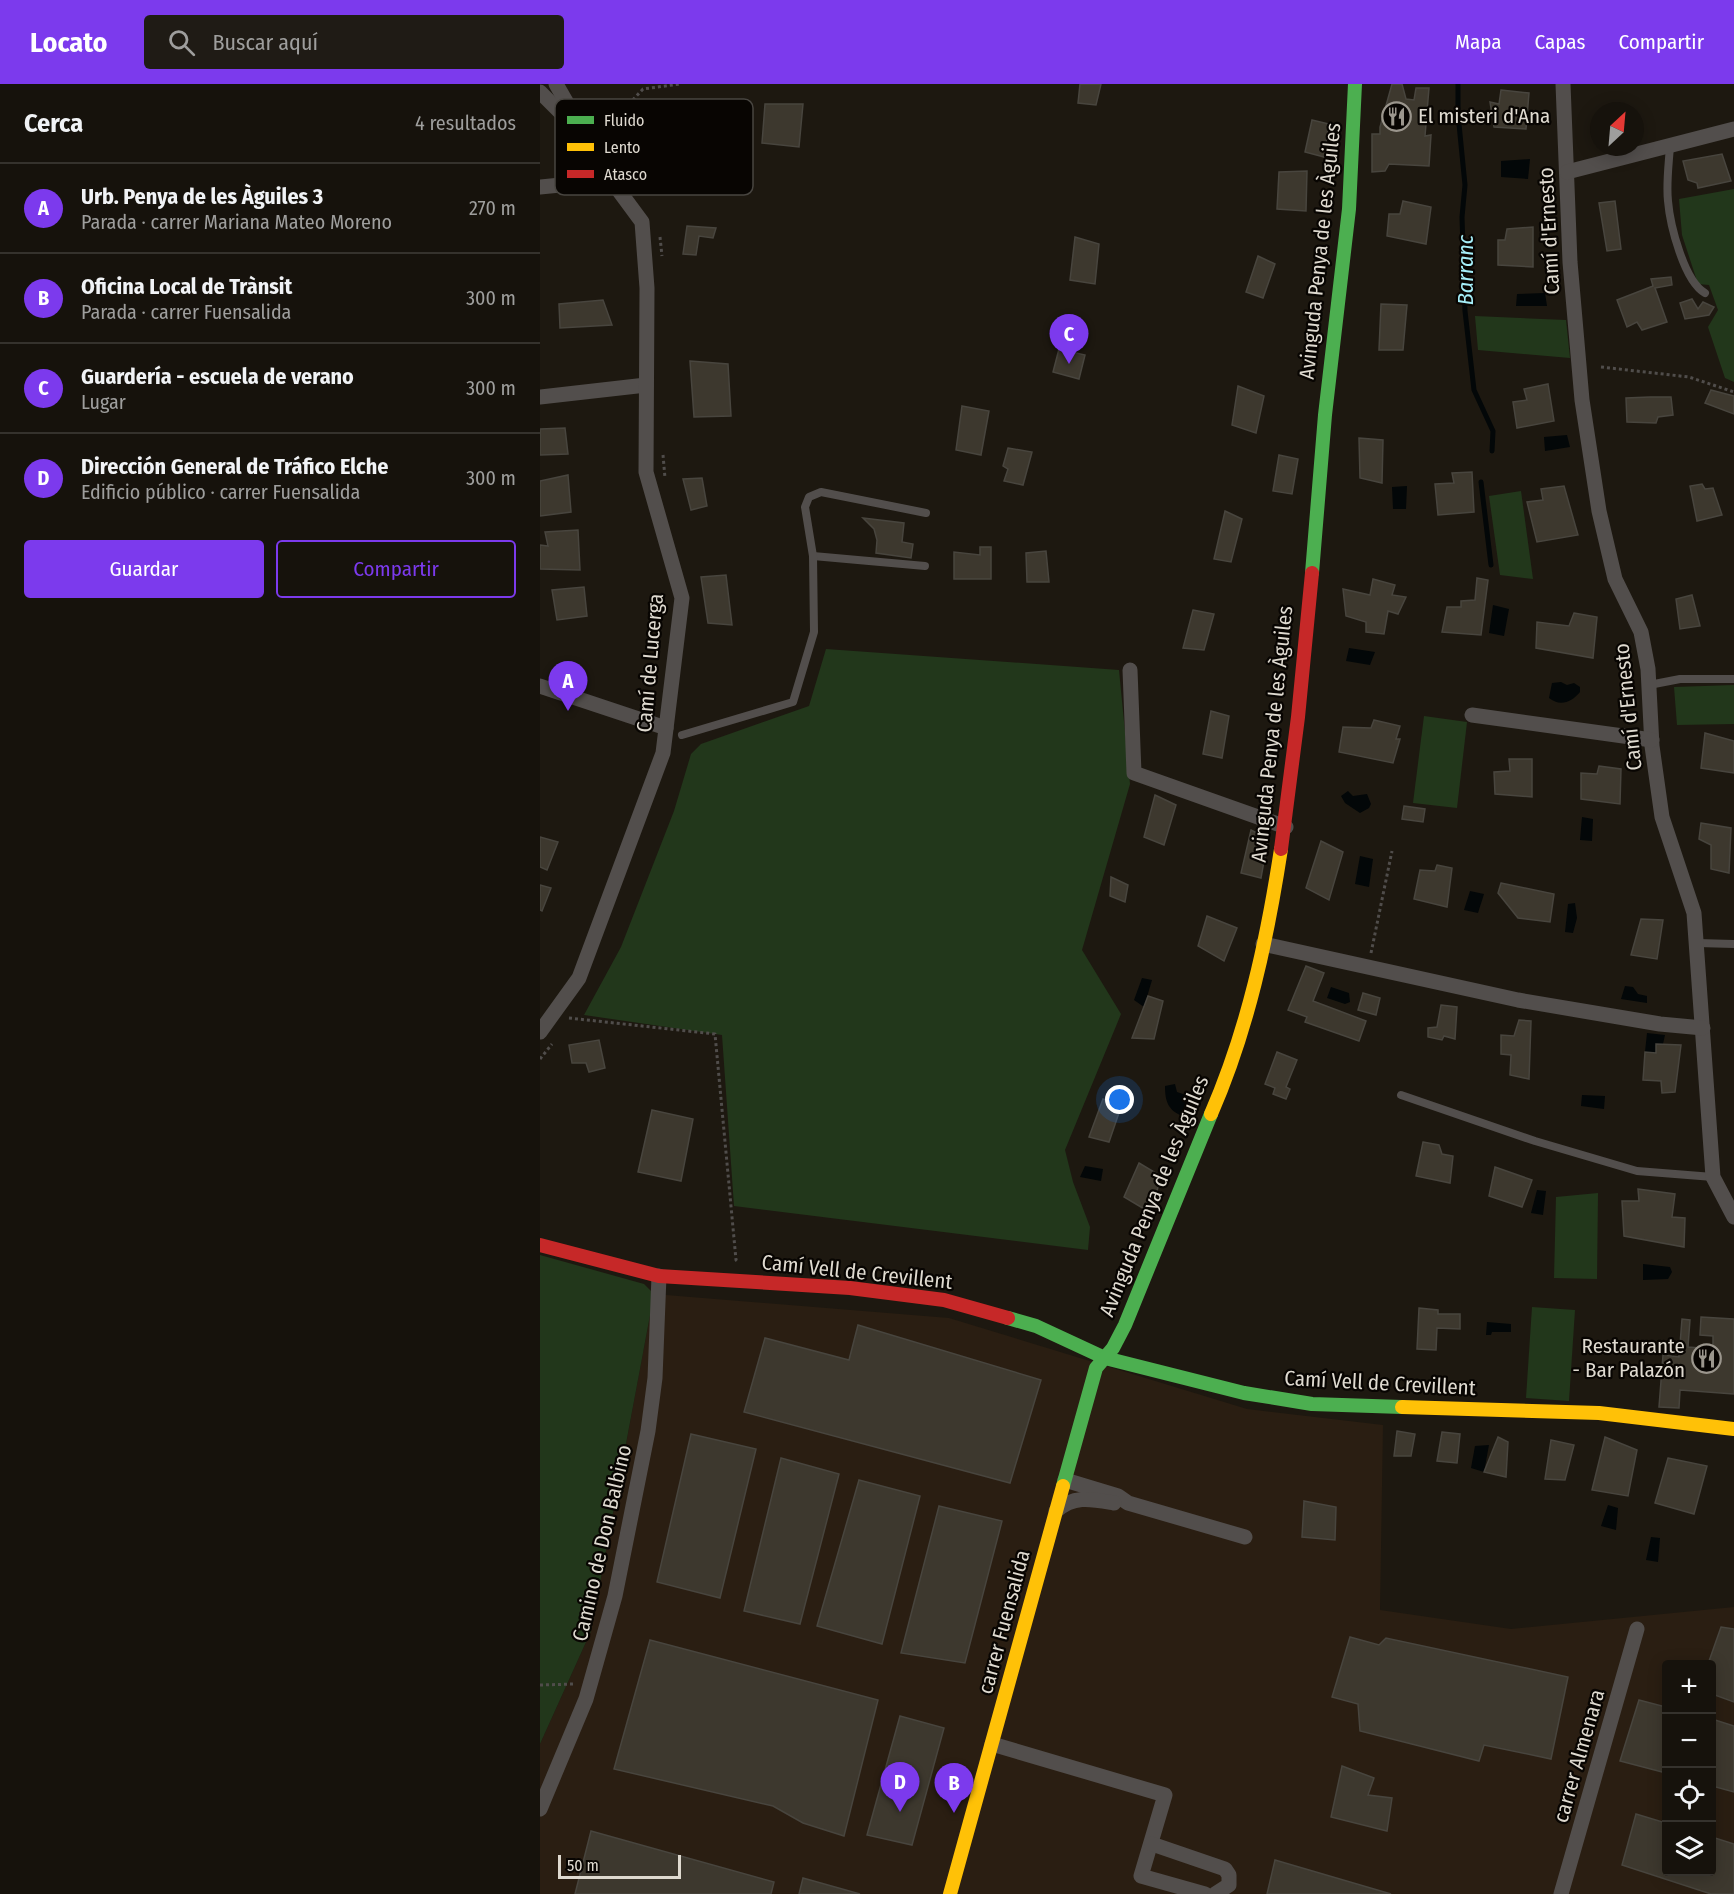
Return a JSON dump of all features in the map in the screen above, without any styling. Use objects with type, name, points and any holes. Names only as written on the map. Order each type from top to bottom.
[{"type":"street","name":"Camí de Lucerga","points":[[556,84],[565,99]]},
{"type":"street","name":"Avinguda Penya de les Àguiles","points":[[1105,1358],[1125,1325],[1223,1086],[1247,1019],[1286,827],[1293,778],[1329,362],[1343,272],[1351,192],[1355,84]]},
{"type":"street","name":"Camí d'Ernesto","points":[[1563,84],[1570,262],[1582,400],[1598,500],[1615,579],[1641,632],[1649,685],[1652,740],[1662,817],[1694,914],[1713,1177],[1734,1216]]},
{"type":"street","points":[[540,92],[555,107]]},
{"type":"street","points":[[1567,172],[1734,129]]},
{"type":"street","points":[[540,187],[555,186]]},
{"type":"street","name":"Camí de Lucerga","points":[[540,1032],[547,1011],[579,978],[663,753],[682,598],[646,472],[647,288],[642,222],[622,195]]},
{"type":"street","points":[[540,397],[646,385]]},
{"type":"street","points":[[1130,670],[1134,773],[1286,827]]},
{"type":"street","points":[[540,686],[666,728]]},
{"type":"street","points":[[1472,715],[1652,740]]},
{"type":"street","points":[[1263,944],[1518,1000],[1660,1024],[1703,1028]]},
{"type":"street","name":"Camí Vell de Crevillent","points":[[540,1245],[658,1276],[850,1288],[944,1300],[1036,1326],[1105,1358],[1245,1393],[1312,1404],[1599,1413],[1734,1429]]},
{"type":"street","name":"Camino de Don Balbino","points":[[540,1809],[590,1683],[615,1596],[648,1431],[656,1355],[658,1276]]},
{"type":"street","name":"carrer Fuensalida","points":[[950,1894],[1096,1368],[1105,1358]]},
{"type":"street","points":[[1065,1480],[1118,1496],[1128,1503]]},
{"type":"street","points":[[1056,1511],[1069,1500],[1077,1499],[1128,1503],[1245,1537]]},
{"type":"street","name":"carrer Almenara","points":[[1561,1894],[1637,1629]]},
{"type":"street","points":[[992,1744],[1165,1795],[1141,1876],[1205,1894]]},
{"type":"street","points":[[1152,1844],[1224,1869],[1229,1875],[1229,1885],[1215,1894]]},
{"type":"lane","points":[[1670,145],[1668,201],[1683,262],[1690,280],[1705,293]]},
{"type":"lane","points":[[682,735],[794,702],[814,632],[813,556],[805,507],[809,497],[822,492],[926,513]]},
{"type":"lane","points":[[813,556],[925,566]]},
{"type":"lane","points":[[1649,685],[1680,679],[1734,679]]},
{"type":"lane","points":[[1697,943],[1734,944]]},
{"type":"lane","points":[[1401,1095],[1535,1141],[1637,1171],[1713,1177]]},
{"type":"path","points":[[634,99],[645,84]]},
{"type":"path","points":[[643,89],[680,84]]},
{"type":"path","points":[[657,231],[662,241],[662,263]]},
{"type":"path","points":[[1601,368],[1689,377],[1734,392]]},
{"type":"path","points":[[662,446],[665,480]]},
{"type":"path","points":[[1368,966],[1392,851]]},
{"type":"path","points":[[564,1025],[575,1010]]},
{"type":"path","points":[[569,1018],[715,1034],[735,1260],[742,1266]]},
{"type":"path","points":[[540,1059],[554,1041]]},
{"type":"path","points":[[540,1685],[590,1683]]},
{"type":"shaded area","points":[[1530,159],[1528,179],[1501,177],[1501,161]]},
{"type":"shaded area","points":[[1545,293],[1547,306],[1516,306],[1517,294]]},
{"type":"shaded area","points":[[1567,435],[1570,447],[1545,451],[1544,437]]},
{"type":"shaded area","points":[[1407,486],[1406,509],[1393,509],[1392,487]]},
{"type":"shaded area","points":[[1493,605],[1509,609],[1504,636],[1489,633]]},
{"type":"shaded area","points":[[1349,648],[1375,652],[1370,665],[1346,661]]},
{"type":"shaded area","points":[[1561,682],[1567,685],[1574,683],[1580,687],[1580,692],[1566,702],[1553,701],[1549,698],[1552,683]]},
{"type":"shaded area","points":[[1348,791],[1353,796],[1367,794],[1371,804],[1369,808],[1360,813],[1345,803],[1341,796]]},
{"type":"shaded area","points":[[1582,817],[1593,819],[1592,841],[1580,840]]},
{"type":"shaded area","points":[[1360,856],[1373,859],[1369,887],[1355,884]]},
{"type":"shaded area","points":[[1470,891],[1484,894],[1478,913],[1464,910]]},
{"type":"shaded area","points":[[1575,903],[1577,918],[1573,933],[1565,932],[1568,904]]},
{"type":"shaded area","points":[[1142,978],[1152,980],[1144,1007],[1134,1000]]},
{"type":"shaded area","points":[[1625,986],[1633,987],[1638,994],[1647,996],[1647,1003],[1621,999]]},
{"type":"shaded area","points":[[1331,987],[1349,993],[1350,1002],[1345,1004],[1327,998]]},
{"type":"shaded area","points":[[1647,1033],[1665,1035],[1663,1044],[1656,1044],[1656,1053],[1645,1052]]},
{"type":"shaded area","points":[[1175,1084],[1177,1092],[1189,1096],[1195,1112],[1182,1116],[1170,1108],[1165,1086]]},
{"type":"shaded area","points":[[1582,1095],[1605,1096],[1604,1109],[1581,1106]]},
{"type":"shaded area","points":[[1085,1166],[1103,1169],[1101,1181],[1080,1177]]},
{"type":"shaded area","points":[[1537,1190],[1546,1191],[1543,1215],[1531,1213]]},
{"type":"shaded area","points":[[1643,1264],[1670,1267],[1672,1272],[1668,1279],[1643,1280]]},
{"type":"shaded area","points":[[654,1294],[949,1318],[1247,1409],[1383,1425],[1380,1610],[1511,1629],[1734,1607],[1734,1894],[540,1894],[540,1744],[591,1631]]},
{"type":"shaded area","points":[[1487,1322],[1511,1324],[1511,1332],[1492,1332],[1491,1335],[1486,1335]]},
{"type":"shaded area","points":[[1489,1445],[1484,1472],[1471,1468],[1475,1446]]},
{"type":"shaded area","points":[[1608,1505],[1618,1508],[1616,1530],[1601,1526]]},
{"type":"shaded area","points":[[1651,1537],[1660,1538],[1658,1562],[1646,1560]]},
{"type":"green space","points":[[1734,189],[1734,382],[1725,378],[1708,327],[1718,310],[1709,285],[1698,284],[1682,235],[1679,199]]},
{"type":"green space","points":[[1475,316],[1566,320],[1570,358],[1478,350]]},
{"type":"green space","points":[[1521,491],[1533,579],[1500,575],[1489,496]]},
{"type":"green space","points":[[826,649],[1119,670],[1130,784],[1082,950],[1121,1014],[1065,1150],[1073,1182],[1090,1227],[1088,1250],[734,1206],[722,1035],[584,1015],[621,947],[674,811],[691,754],[701,744],[809,706]]},
{"type":"green space","points":[[1734,685],[1734,724],[1677,725],[1674,687]]},
{"type":"green space","points":[[1424,716],[1467,722],[1457,808],[1413,803]]},
{"type":"green space","points":[[1598,1193],[1597,1279],[1554,1278],[1556,1197]]},
{"type":"green space","points":[[540,1255],[644,1284],[654,1294],[591,1631],[540,1744]]},
{"type":"green space","points":[[1532,1307],[1575,1310],[1569,1401],[1526,1398]]},
{"type":"building","points":[[1080,84],[1101,84],[1096,105],[1078,103]]},
{"type":"building","points":[[1392,84],[1402,84],[1406,99],[1414,100],[1416,88],[1429,88],[1425,136],[1431,135],[1429,166],[1389,164],[1385,171],[1372,172],[1372,134],[1380,134]]},
{"type":"building","points":[[1501,90],[1529,93],[1526,129],[1494,127],[1490,102],[1499,104]]},
{"type":"building","points":[[765,104],[803,104],[799,147],[762,143]]},
{"type":"building","points":[[1312,120],[1329,124],[1324,157],[1305,152]]},
{"type":"building","points":[[1722,154],[1731,181],[1698,188],[1697,183],[1688,180],[1683,161]]},
{"type":"building","points":[[1307,171],[1306,211],[1277,209],[1279,172]]},
{"type":"building","points":[[1403,201],[1431,207],[1426,244],[1387,236],[1389,214],[1400,214]]},
{"type":"building","points":[[1615,201],[1621,249],[1607,251],[1599,203]]},
{"type":"building","points":[[687,226],[716,228],[713,238],[699,236],[696,255],[683,254]]},
{"type":"building","points":[[1533,227],[1533,267],[1498,265],[1498,240],[1505,240],[1507,229]]},
{"type":"building","points":[[1075,237],[1099,244],[1095,284],[1070,280]]},
{"type":"building","points":[[1258,256],[1275,264],[1263,298],[1246,292]]},
{"type":"building","points":[[1671,277],[1672,285],[1655,288],[1667,322],[1642,330],[1637,322],[1627,327],[1617,300],[1653,286],[1651,279]]},
{"type":"building","points":[[1692,299],[1698,309],[1703,302],[1714,307],[1709,315],[1685,319],[1680,303]]},
{"type":"building","points":[[603,300],[612,325],[560,328],[559,304]]},
{"type":"building","points":[[1381,304],[1407,305],[1403,350],[1379,350]]},
{"type":"building","points":[[1059,349],[1085,355],[1079,379],[1053,372]]},
{"type":"building","points":[[690,361],[728,364],[731,416],[694,417]]},
{"type":"building","points":[[1548,384],[1554,421],[1517,428],[1513,402],[1527,400],[1524,389]]},
{"type":"building","points":[[1238,386],[1264,396],[1256,433],[1232,425]]},
{"type":"building","points":[[1711,390],[1734,396],[1734,414],[1705,403]]},
{"type":"building","points":[[1671,397],[1673,415],[1658,417],[1656,423],[1627,422],[1626,398]]},
{"type":"building","points":[[962,406],[989,411],[981,455],[956,450]]},
{"type":"building","points":[[565,428],[568,454],[540,455],[540,429]]},
{"type":"building","points":[[1359,438],[1383,440],[1382,483],[1360,478]]},
{"type":"building","points":[[1008,448],[1032,452],[1023,485],[1004,481],[1008,469],[1003,466]]},
{"type":"building","points":[[1279,455],[1298,459],[1292,494],[1273,491]]},
{"type":"building","points":[[1472,472],[1474,512],[1438,515],[1435,484],[1454,483],[1452,473]]},
{"type":"building","points":[[568,475],[571,512],[540,516],[540,481]]},
{"type":"building","points":[[702,478],[707,506],[691,510],[683,479]]},
{"type":"building","points":[[1702,484],[1705,489],[1713,488],[1722,515],[1697,521],[1690,486]]},
{"type":"building","points":[[1564,486],[1578,535],[1537,542],[1527,502],[1543,500],[1541,489]]},
{"type":"building","points":[[1225,511],[1242,519],[1231,562],[1214,559]]},
{"type":"building","points":[[863,518],[904,523],[902,542],[913,544],[911,558],[876,553],[877,540],[874,529]]},
{"type":"building","points":[[578,530],[580,570],[540,569],[540,545],[548,546],[545,532]]},
{"type":"building","points":[[980,547],[991,547],[991,579],[954,579],[954,552],[980,555]]},
{"type":"building","points":[[1046,551],[1049,582],[1027,582],[1026,553]]},
{"type":"building","points":[[726,575],[732,625],[708,623],[701,577]]},
{"type":"building","points":[[1477,578],[1488,580],[1481,635],[1442,632],[1447,607],[1461,607],[1461,601],[1475,600]]},
{"type":"building","points":[[1373,579],[1395,585],[1392,595],[1406,597],[1398,614],[1388,611],[1384,634],[1366,632],[1366,622],[1346,616],[1343,589],[1370,595]]},
{"type":"building","points":[[584,587],[587,616],[557,620],[552,590]]},
{"type":"building","points":[[1692,595],[1700,626],[1680,629],[1676,599]]},
{"type":"building","points":[[1193,610],[1214,614],[1204,650],[1183,648]]},
{"type":"building","points":[[1574,613],[1597,617],[1593,658],[1536,648],[1537,622],[1569,626]]},
{"type":"building","points":[[1211,711],[1229,716],[1222,758],[1203,754]]},
{"type":"building","points":[[1374,720],[1400,726],[1396,739],[1400,739],[1393,763],[1339,752],[1343,727],[1371,728]]},
{"type":"building","points":[[1705,733],[1734,741],[1734,773],[1701,768]]},
{"type":"building","points":[[1509,759],[1532,759],[1532,797],[1495,794],[1494,772],[1510,771]]},
{"type":"building","points":[[1599,766],[1621,769],[1620,804],[1581,799],[1581,773],[1597,774]]},
{"type":"building","points":[[1155,795],[1176,805],[1164,845],[1144,837]]},
{"type":"building","points":[[1404,806],[1425,809],[1423,822],[1402,819]]},
{"type":"building","points":[[1701,823],[1731,828],[1729,873],[1711,869],[1711,845],[1699,839]]},
{"type":"building","points":[[1251,830],[1268,839],[1261,878],[1241,873]]},
{"type":"building","points":[[540,837],[558,842],[547,870],[540,867]]},
{"type":"building","points":[[1321,841],[1343,852],[1329,900],[1306,888]]},
{"type":"building","points":[[1437,865],[1452,868],[1447,907],[1414,899],[1420,870],[1435,871]]},
{"type":"building","points":[[1111,877],[1128,885],[1125,902],[1110,896]]},
{"type":"building","points":[[1501,883],[1554,894],[1550,922],[1518,918],[1498,893]]},
{"type":"building","points":[[540,885],[551,888],[542,911],[540,910]]},
{"type":"building","points":[[1207,916],[1237,928],[1224,961],[1198,946]]},
{"type":"building","points":[[1641,919],[1663,920],[1657,959],[1631,955]]},
{"type":"building","points":[[1306,966],[1324,973],[1313,1001],[1366,1021],[1359,1041],[1305,1022],[1307,1017],[1288,1010]]},
{"type":"building","points":[[1363,993],[1380,998],[1376,1015],[1358,1010]]},
{"type":"building","points":[[1148,996],[1163,1001],[1154,1039],[1132,1038]]},
{"type":"building","points":[[1441,1005],[1457,1007],[1455,1039],[1444,1036],[1442,1040],[1428,1037],[1428,1028],[1437,1027]]},
{"type":"building","points":[[1519,1020],[1531,1021],[1529,1079],[1510,1075],[1511,1055],[1501,1054],[1501,1035],[1514,1036]]},
{"type":"building","points":[[599,1040],[605,1068],[589,1072],[586,1063],[572,1063],[569,1045]]},
{"type":"building","points":[[1656,1044],[1681,1045],[1675,1092],[1662,1093],[1661,1081],[1643,1080],[1645,1052],[1656,1053]]},
{"type":"building","points":[[1277,1052],[1297,1060],[1286,1087],[1290,1089],[1286,1099],[1273,1094],[1275,1088],[1265,1084]]},
{"type":"building","points":[[1103,1099],[1122,1104],[1109,1142],[1089,1137]]},
{"type":"building","points":[[652,1110],[693,1119],[681,1181],[638,1172]]},
{"type":"building","points":[[1423,1142],[1439,1145],[1442,1154],[1453,1156],[1450,1183],[1416,1176]]},
{"type":"building","points":[[1139,1163],[1161,1176],[1151,1213],[1124,1197]]},
{"type":"building","points":[[1495,1167],[1532,1180],[1522,1207],[1489,1196]]},
{"type":"building","points":[[1638,1189],[1675,1194],[1672,1217],[1685,1218],[1684,1247],[1624,1236],[1622,1201],[1639,1201]]},
{"type":"building","points":[[1419,1308],[1438,1310],[1438,1314],[1460,1314],[1460,1329],[1437,1328],[1436,1350],[1417,1349]]},
{"type":"building","points":[[1701,1317],[1734,1319],[1734,1394],[1680,1390],[1679,1408],[1659,1407],[1663,1355],[1679,1357],[1682,1319],[1690,1320],[1688,1347],[1713,1349],[1713,1336],[1700,1335]]},
{"type":"building","points":[[858,1325],[1041,1380],[1010,1483],[744,1412],[765,1338],[849,1360]]},
{"type":"building","points":[[1397,1431],[1415,1434],[1411,1456],[1394,1456]]},
{"type":"building","points":[[1442,1432],[1460,1434],[1457,1463],[1437,1461]]},
{"type":"building","points":[[691,1434],[756,1449],[720,1598],[657,1582]]},
{"type":"building","points":[[1498,1437],[1508,1442],[1506,1477],[1484,1472]]},
{"type":"building","points":[[1605,1437],[1637,1450],[1628,1496],[1592,1490]]},
{"type":"building","points":[[1551,1440],[1574,1445],[1565,1480],[1545,1479]]},
{"type":"building","points":[[781,1458],[839,1474],[800,1624],[744,1611]]},
{"type":"building","points":[[1668,1458],[1707,1466],[1694,1514],[1655,1503]]},
{"type":"building","points":[[859,1480],[920,1496],[882,1644],[817,1626]]},
{"type":"building","points":[[1304,1501],[1336,1507],[1335,1540],[1302,1537]]},
{"type":"building","points":[[939,1506],[1002,1521],[965,1663],[901,1653]]},
{"type":"building","points":[[1721,1627],[1734,1629],[1734,1702],[1716,1695],[1716,1660],[1709,1660]]},
{"type":"building","points":[[1350,1637],[1379,1645],[1386,1638],[1568,1677],[1551,1759],[1484,1745],[1479,1761],[1360,1731],[1358,1704],[1332,1697]]},
{"type":"building","points":[[650,1640],[878,1700],[844,1836],[803,1823],[773,1806],[614,1769]]},
{"type":"building","points":[[1639,1700],[1662,1706],[1662,1772],[1620,1761]]},
{"type":"building","points":[[900,1716],[944,1728],[912,1845],[867,1835]]},
{"type":"building","points":[[1716,1720],[1734,1726],[1734,1792],[1716,1787]]},
{"type":"building","points":[[1342,1766],[1374,1778],[1368,1795],[1392,1798],[1387,1831],[1331,1817]]},
{"type":"building","points":[[1636,1814],[1662,1822],[1662,1876],[1716,1876],[1716,1838],[1734,1844],[1734,1894],[1711,1894],[1622,1865]]},
{"type":"building","points":[[591,1831],[774,1882],[771,1894],[575,1894]]},
{"type":"building","points":[[1275,1860],[1391,1894],[1267,1894]]},
{"type":"building","points":[[803,1878],[860,1894],[799,1894]]},
{"type":"waterway","name":"Barranc","points":[[1458,84],[1458,114],[1465,185],[1462,217],[1465,311],[1474,390],[1493,431],[1492,451]]},
{"type":"waterway","name":"Barranc","points":[[1481,482],[1491,565]]},
{"type":"traffic: fast","points":[[1312,573],[1325,415],[1349,209],[1355,84]]},
{"type":"traffic: fast","points":[[1063,1486],[1096,1368],[1113,1348],[1125,1325],[1211,1114]]},
{"type":"traffic: fast","points":[[1008,1318],[1036,1326],[1105,1358],[1244,1393],[1312,1404],[1402,1407]]},
{"type":"traffic: slow","points":[[1211,1114],[1236,1050],[1255,984],[1281,849]]},
{"type":"traffic: slow","points":[[1402,1407],[1599,1413],[1734,1429]]},
{"type":"traffic: slow","points":[[950,1894],[1063,1486]]},
{"type":"traffic: jam","points":[[1281,849],[1298,717],[1312,573]]},
{"type":"traffic: jam","points":[[540,1245],[659,1276],[850,1288],[944,1300],[1008,1318]]},
{"type":"place","name":"El misteri d'Ana","points":[[1397,116]]},
{"type":"place","name":"Guardería - escuela de verano","points":[[1069,364]]},
{"type":"place","name":"Urb. Penya de les Àguiles 3","points":[[568,711]]},
{"type":"place","name":"Restaurante - Bar Palazón","points":[[1706,1358]]},
{"type":"place","name":"Dirección General de Tráfico Elche","points":[[900,1812]]},
{"type":"place","name":"Oficina Local de Trànsit","points":[[954,1813]]}]
